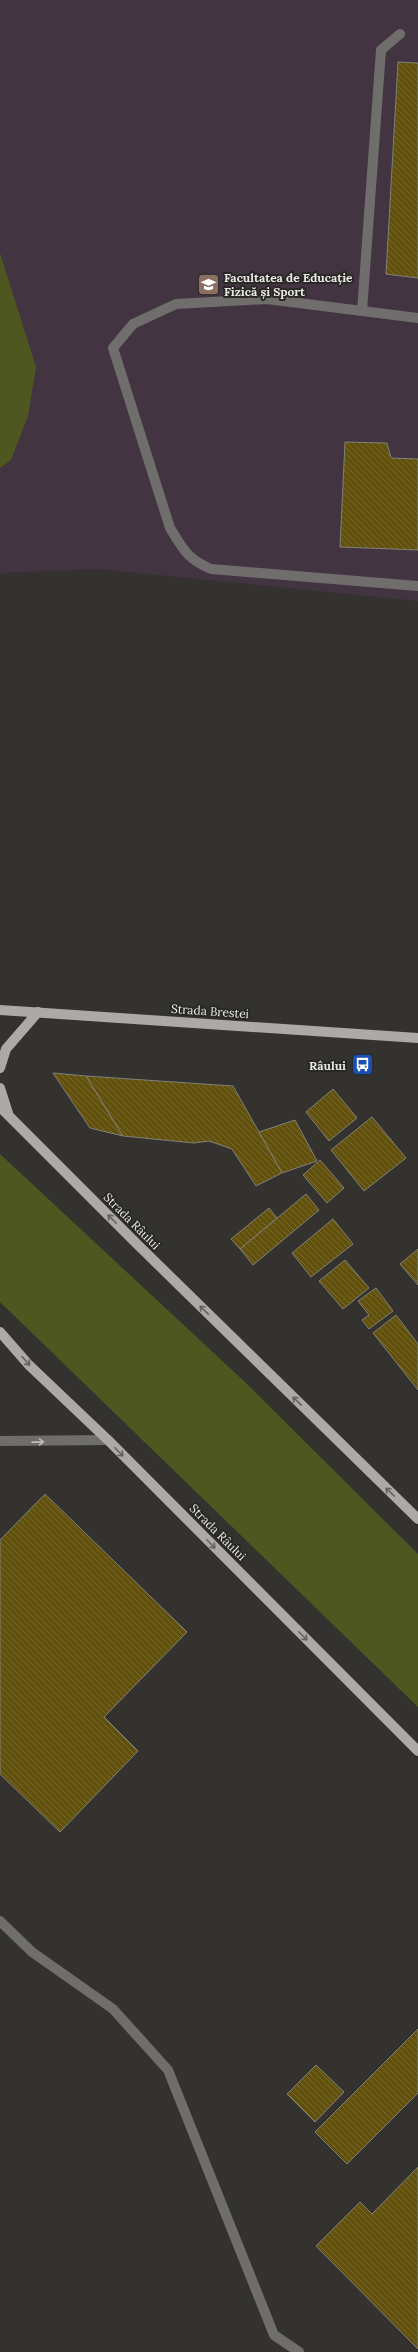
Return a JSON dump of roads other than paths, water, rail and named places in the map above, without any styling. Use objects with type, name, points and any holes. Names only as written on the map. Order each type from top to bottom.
[{"type":"main road","name":"Strada Brestei","points":[[0,1010],[418,1038]]},
{"type":"main road","points":[[0,1068],[6,1049],[38,1012]]},
{"type":"main road","points":[[0,1088],[8,1115]]},
{"type":"main road","name":"Strada Râului","points":[[0,1107],[138,1246],[418,1519]]},
{"type":"main road","name":"Strada Râului","points":[[0,1332],[28,1364],[108,1440],[418,1751]]},
{"type":"lane","points":[[362,311],[380,50],[400,34]]},
{"type":"lane","points":[[418,318],[267,299],[176,304],[133,324],[112,348],[170,528],[185,552],[195,562],[211,569],[418,586]]},
{"type":"lane","points":[[0,1441],[108,1440]]},
{"type":"lane","points":[[0,1921],[32,1952],[112,2009],[168,2070],[274,2335],[299,2352]]},
{"type":"place","name":"Facultatea de Educație Fizică și Sport","points":[[209,284]]},
{"type":"place","name":"Râului","points":[[362,1065]]}]
